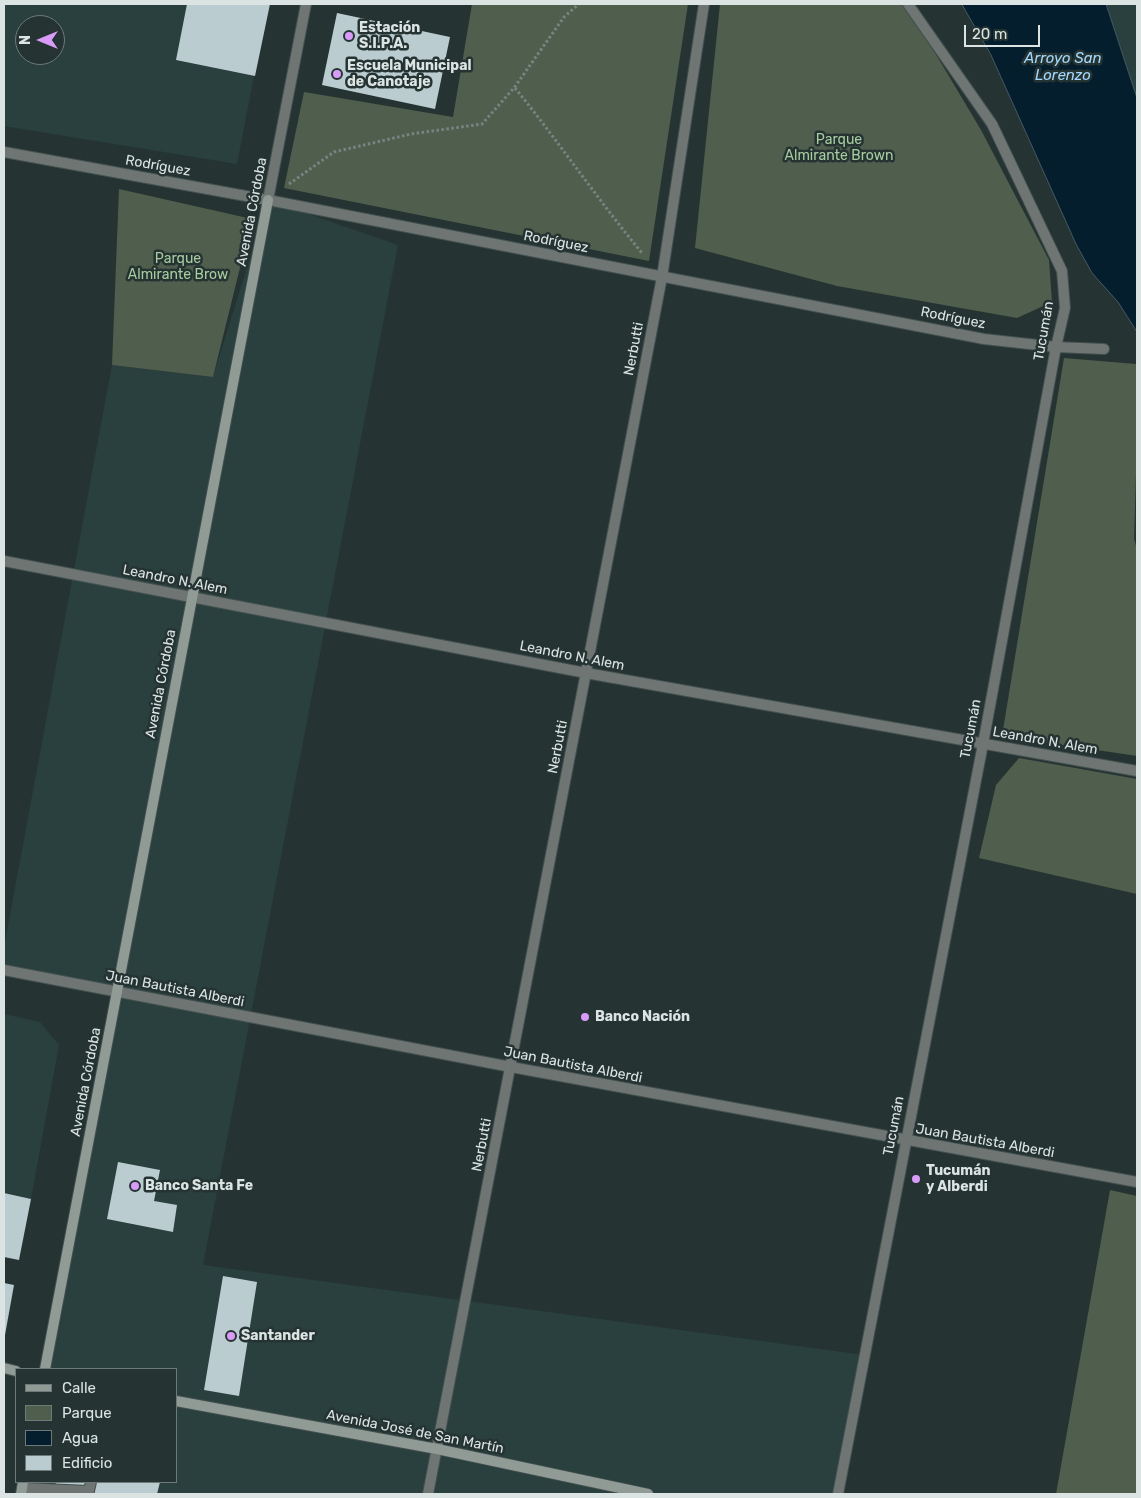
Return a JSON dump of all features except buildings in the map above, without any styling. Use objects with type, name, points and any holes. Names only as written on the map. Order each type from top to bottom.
[{"type":"main road","name":"Avenida Córdoba","points":[[45,1368],[268,200]]},
{"type":"main road","name":"Avenida José de San Martín","points":[[178,1401],[437,1449],[648,1494]]},
{"type":"street","name":"Avenida Córdoba","points":[[268,200],[306,4]]},
{"type":"street","name":"Nerbutti","points":[[428,1494],[662,277],[704,4]]},
{"type":"street","name":"Tucumán","points":[[838,1494],[983,744],[1056,347],[1065,308],[1062,271],[992,124],[908,4]]},
{"type":"street","name":"Rodríguez","points":[[4,152],[268,200],[984,338],[1056,347],[1104,349]]},
{"type":"street","name":"Leandro N. Alem","points":[[4,561],[586,672],[1137,771]]},
{"type":"street","name":"Juan Bautista Alberdi","points":[[4,970],[905,1141],[1137,1182]]},
{"type":"street","points":[[22,1488],[89,1491],[91,1483]]},
{"type":"path","points":[[268,200],[334,152],[411,134],[482,124],[514,88],[564,17],[579,4]]},
{"type":"path","points":[[514,88],[547,127],[603,206],[662,277]]},
{"type":"shaded area","points":[[4,4],[268,4],[237,164],[4,126]]},
{"type":"shaded area","points":[[1106,4],[1137,4],[1137,98]]},
{"type":"shaded area","points":[[268,200],[398,245],[203,1265],[864,1355],[837,1494],[21,1494],[23,1483],[178,1483],[178,1368],[45,1368],[117,992],[4,970],[4,947],[112,365],[213,377]]},
{"type":"shaded area","points":[[4,1014],[40,1022],[59,1045],[31,1199],[4,1193]]},
{"type":"green space","points":[[472,4],[688,4],[649,261],[284,188],[304,92],[453,117]]},
{"type":"green space","name":"Parque Almirante Brown","points":[[720,4],[906,4],[981,130],[1049,260],[1052,302],[1017,318],[837,286],[695,248]]},
{"type":"green space","name":"Parque Almirante Brow","points":[[119,189],[252,219],[213,377],[112,365]]},
{"type":"green space","points":[[1064,358],[1136,364],[1137,441],[1134,539],[1137,549],[1137,756],[1002,736]]},
{"type":"green space","points":[[1019,758],[1137,779],[1137,894],[979,858],[996,785]]},
{"type":"green space","points":[[1110,1190],[1137,1196],[1137,1494],[1056,1494]]},
{"type":"water","name":"Arroyo San Lorenzo","points":[[962,4],[1106,4],[1137,98],[1137,332],[1118,302],[1092,273],[1076,244],[991,55]]},
{"type":"place","name":"Estación S.I.P.A.","points":[[349,36]]},
{"type":"place","name":"Escuela Municipal de Canotaje","points":[[337,74]]},
{"type":"place","name":"Banco Nación","points":[[585,1017]]},
{"type":"place","name":"Tucumán y Alberdi","points":[[916,1179]]},
{"type":"place","name":"Banco Santa Fe","points":[[135,1186]]},
{"type":"place","name":"Santander","points":[[231,1336]]}]
